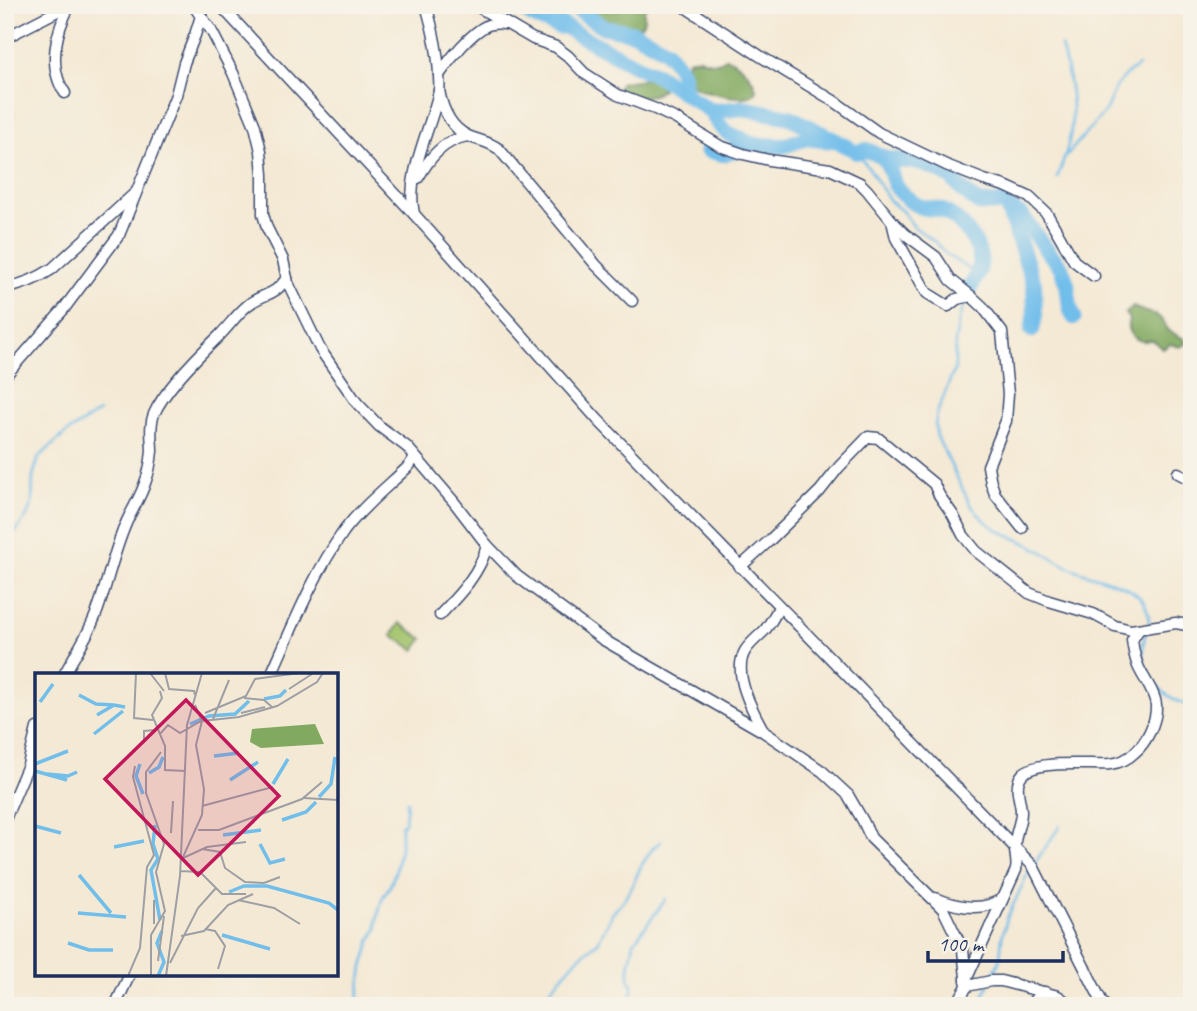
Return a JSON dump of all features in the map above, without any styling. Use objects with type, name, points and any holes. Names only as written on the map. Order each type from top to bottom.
[{"type":"street","points":[[5,38],[69,5]]},
{"type":"street","points":[[65,93],[56,74],[55,55],[57,33],[69,5]]},
{"type":"street","points":[[193,5],[211,30],[255,125],[261,151],[263,214],[283,260],[287,278],[320,349],[357,403],[379,426],[407,447],[517,576],[603,639],[764,732],[822,771],[848,795],[871,838],[943,909],[963,950],[967,983]]},
{"type":"street","points":[[220,5],[414,214],[598,420],[1032,866],[1104,1006]]},
{"type":"street","points":[[426,5],[435,36],[441,103],[447,116],[467,136],[490,142],[499,149],[596,265],[632,301]]},
{"type":"street","points":[[475,5],[533,39],[556,47],[584,73],[618,95],[676,118],[720,146],[769,160],[830,169],[867,190],[905,234],[936,257],[957,287],[982,306],[1002,332],[1008,394],[1006,421],[988,466],[990,483],[995,494],[1022,528]]},
{"type":"street","points":[[682,5],[880,133],[946,165],[1029,197],[1047,214],[1074,261],[1094,276]]},
{"type":"street","points":[[5,376],[63,310],[119,235],[176,95],[201,16]]},
{"type":"street","points":[[439,75],[480,29],[492,23],[509,24]]},
{"type":"street","points":[[414,214],[413,185],[439,90]]},
{"type":"street","points":[[413,185],[437,151],[446,143],[467,136]]},
{"type":"street","points":[[5,288],[22,285],[52,270],[138,190]]},
{"type":"street","points":[[892,221],[896,238],[927,293],[948,306],[957,299],[971,296]]},
{"type":"street","points":[[65,673],[89,631],[120,539],[145,484],[150,467],[152,416],[206,347],[245,307],[273,293],[287,278]]},
{"type":"street","points":[[740,568],[820,491],[868,437],[878,438],[934,484],[963,535],[976,551],[1029,593],[1131,630],[1176,623],[1192,626]]},
{"type":"street","points":[[272,673],[313,584],[344,532],[415,457]]},
{"type":"street","points":[[1178,473],[1192,481]]},
{"type":"street","points":[[440,615],[465,586],[485,555],[488,545]]},
{"type":"street","points":[[764,732],[746,693],[741,670],[742,658],[747,648],[767,628],[779,607]]},
{"type":"street","points":[[956,1006],[1016,870],[1018,861],[1014,847],[1021,816],[1018,780],[1036,767],[1120,762],[1146,741],[1156,705],[1133,649],[1132,640],[1139,629]]},
{"type":"street","points":[[5,819],[29,765],[35,737]]},
{"type":"street","points":[[929,896],[948,904],[969,907],[988,905],[1004,897]]},
{"type":"street","points":[[115,1006],[129,976]]},
{"type":"street","points":[[967,983],[1002,981],[1058,996],[1072,1006]]},
{"type":"street","points":[[1030,1006],[1045,992]]},
{"type":"green space","points":[[578,5],[648,5],[644,10],[643,23],[637,27],[594,19],[587,16]]},
{"type":"green space","points":[[699,58],[716,62],[726,58],[736,63],[750,76],[756,92],[747,97],[732,96],[693,86],[686,77],[686,66],[688,60]]},
{"type":"green space","points":[[647,78],[656,80],[662,85],[662,89],[653,95],[639,97],[629,95],[618,88],[620,83]]},
{"type":"green space","points":[[1133,307],[1158,317],[1167,330],[1184,339],[1185,344],[1180,347],[1170,344],[1163,349],[1154,341],[1135,338],[1130,334],[1126,313]]},
{"type":"green space","points":[[400,623],[423,639],[415,650],[392,635]]},
{"type":"waterway","points":[[520,5],[532,16],[559,27]]},
{"type":"waterway","points":[[543,5],[550,17],[638,67],[658,75],[709,110],[742,108],[790,117],[848,147]]},
{"type":"waterway","points":[[570,5],[604,27],[635,33],[666,50],[683,76],[687,95]]},
{"type":"waterway","points":[[1057,178],[1068,143],[1072,112],[1069,81],[1061,46]]},
{"type":"waterway","points":[[1067,155],[1106,110],[1116,86],[1138,66]]},
{"type":"waterway","points":[[709,110],[729,134],[756,145],[783,146],[807,138],[828,141]]},
{"type":"waterway","points":[[848,147],[856,152],[890,201],[914,227],[935,242],[947,255],[970,270],[970,289]]},
{"type":"waterway","points":[[707,150],[723,154],[744,149]]},
{"type":"waterway","points":[[856,152],[867,150],[887,159],[919,162],[952,178],[977,202],[1000,203],[1023,217],[1061,267],[1074,317]]},
{"type":"waterway","points":[[883,157],[900,192],[920,207],[949,214],[971,237],[978,250],[980,265],[970,288]]},
{"type":"waterway","points":[[1007,207],[1034,284],[1035,315],[1032,330]]},
{"type":"waterway","points":[[966,301],[960,315],[955,342],[955,368],[937,413],[935,426],[937,437],[970,504],[996,529],[1072,568],[1131,591],[1145,604],[1149,624]]},
{"type":"waterway","points":[[5,541],[27,516],[32,503],[33,476],[39,457],[65,434],[99,412]]},
{"type":"waterway","points":[[1147,630],[1143,656],[1146,668],[1159,688],[1192,707]]},
{"type":"waterway","points":[[357,1006],[363,967],[371,939],[377,929],[382,899],[396,869],[407,801]]},
{"type":"waterway","points":[[1034,864],[1060,826]]},
{"type":"waterway","points":[[536,1006],[578,958],[598,942],[612,914],[632,887],[641,866],[661,841]]},
{"type":"waterway","points":[[993,977],[1000,958],[1007,918],[1030,869]]},
{"type":"waterway","points":[[632,1006],[629,968],[634,942],[666,899]]},
{"type":"waterway","points":[[979,1006],[988,986]]}]
